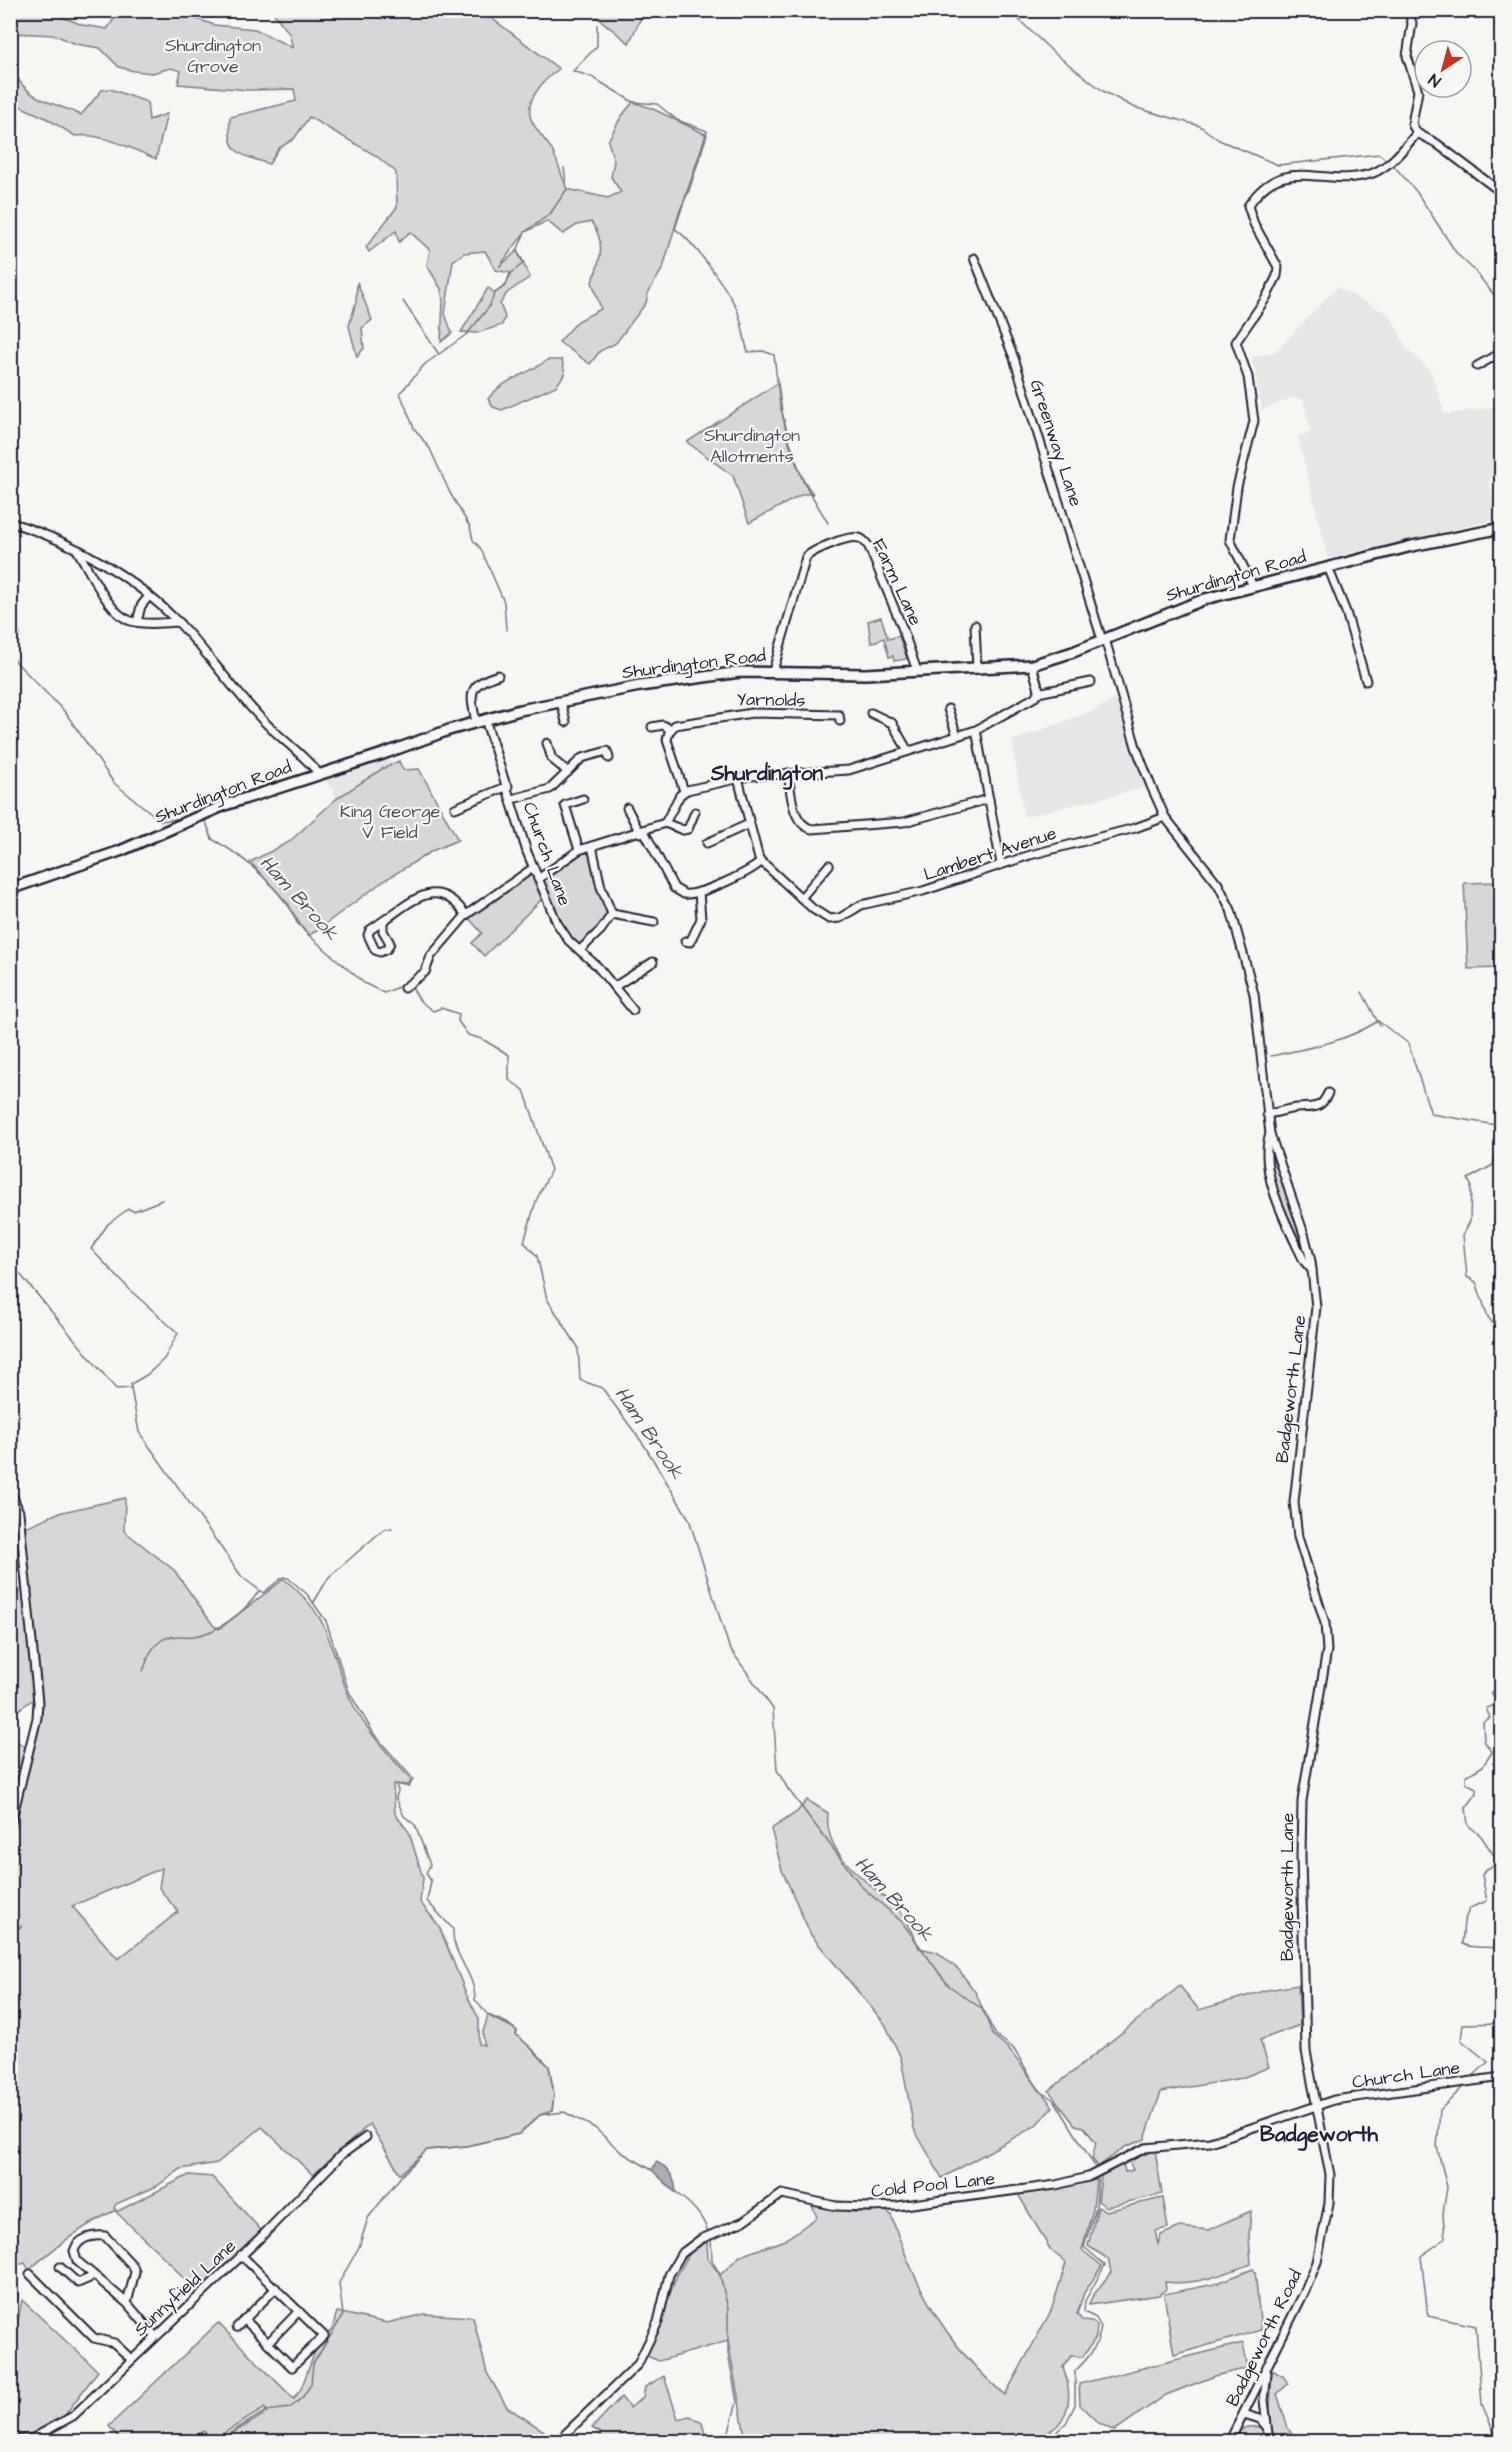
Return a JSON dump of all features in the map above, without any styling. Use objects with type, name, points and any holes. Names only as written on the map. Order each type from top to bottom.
[{"type":"main road","name":"Shurdington Road","points":[[10,888],[120,851],[225,805],[481,720],[561,702],[702,677],[773,671],[866,674],[1032,665],[1104,640],[1169,611],[1253,586],[1412,546],[1502,528]]},
{"type":"street","points":[[1408,10],[1412,23],[1407,56],[1418,91],[1412,124],[1417,133],[1436,143],[1502,192]]},
{"type":"street","points":[[1253,586],[1230,540],[1239,477],[1254,421],[1248,377],[1243,356],[1236,342],[1266,298],[1277,276],[1278,267],[1254,224],[1248,206],[1262,187],[1277,178],[1315,175],[1362,176],[1375,172],[1394,158],[1417,133]]},
{"type":"street","name":"Greenway Lane","points":[[974,258],[1014,358],[1104,640]]},
{"type":"street","points":[[1477,366],[1502,352]]},
{"type":"street","points":[[10,522],[76,548],[129,580],[149,596],[178,622],[257,715],[319,774]]},
{"type":"street","name":"Farm Lane","points":[[773,671],[806,557],[831,544],[855,537],[863,540],[869,548],[902,627],[917,671]]},
{"type":"street","points":[[76,548],[116,612],[126,619],[137,622],[178,622]]},
{"type":"street","points":[[1328,567],[1346,612],[1366,681]]},
{"type":"street","points":[[137,622],[141,606],[149,596]]},
{"type":"street","points":[[975,625],[977,669]]},
{"type":"street","name":"Badgeworth Lane","points":[[1104,640],[1136,747],[1165,817],[1218,884],[1231,910],[1254,994],[1270,1134],[1298,1213],[1313,1271],[1316,1307],[1294,1502],[1298,1537],[1325,1623],[1327,1650],[1302,1802],[1300,1857],[1306,2051],[1330,2175]]},
{"type":"street","points":[[1032,665],[1038,693]]},
{"type":"street","name":"Church Lane","points":[[498,675],[481,681],[473,690],[471,699],[508,786],[533,868],[557,923],[570,941],[633,1010]]},
{"type":"street","points":[[538,879],[547,875],[579,850],[665,823],[684,791],[738,778],[843,771],[976,730],[1033,699],[1038,693],[1090,682]]},
{"type":"street","points":[[561,702],[566,722]]},
{"type":"street","points":[[948,709],[957,736]]},
{"type":"street","name":"Yarnolds","points":[[652,727],[663,725],[670,729],[675,725],[732,714],[839,715]]},
{"type":"street","points":[[871,714],[892,723],[908,751]]},
{"type":"street","points":[[670,729],[668,743],[684,791]]},
{"type":"street","points":[[976,730],[1001,864]]},
{"type":"street","points":[[547,743],[552,759],[568,772]]},
{"type":"street","points":[[512,800],[555,786],[582,758],[608,754],[605,743]]},
{"type":"street","points":[[788,773],[796,815],[802,825],[812,829],[904,822],[989,799]]},
{"type":"street","points":[[738,778],[761,862],[801,898],[829,865]]},
{"type":"street","points":[[455,808],[508,786]]},
{"type":"street","points":[[579,850],[565,805],[583,799]]},
{"type":"street","points":[[627,808],[674,888],[684,894],[699,892],[752,869],[761,862]]},
{"type":"street","points":[[665,823],[683,830],[688,829],[695,812]]},
{"type":"street","name":"Lambert Avenue","points":[[801,898],[825,917],[840,918],[861,905],[923,891],[1001,864],[1135,828],[1165,817]]},
{"type":"street","points":[[707,843],[749,824]]},
{"type":"street","points":[[592,846],[601,887],[612,914]]},
{"type":"street","points":[[404,988],[425,972],[430,956],[466,915],[533,868]]},
{"type":"street","points":[[690,943],[701,919],[699,892]]},
{"type":"street","points":[[383,921],[416,898],[434,893],[452,899],[466,915]]},
{"type":"street","points":[[612,914],[654,922]]},
{"type":"street","points":[[580,950],[601,930],[612,914]]},
{"type":"street","points":[[614,987],[653,962]]},
{"type":"street","points":[[1267,1114],[1293,1108],[1316,1107],[1324,1102],[1328,1093]]},
{"type":"street","points":[[1270,1134],[1266,1145],[1274,1189],[1304,1261],[1313,1271]]},
{"type":"street","points":[[10,1489],[19,1512],[38,1702],[37,1718],[10,1827]]},
{"type":"street","name":"Church Lane","points":[[1316,2106],[1334,2100],[1384,2091],[1502,2077]]},
{"type":"street","name":"Cold Pool Lane","points":[[557,2442],[638,2364],[658,2322],[669,2275],[681,2254],[701,2239],[744,2221],[778,2196],[788,2193],[836,2206],[888,2206],[1056,2185],[1088,2177],[1144,2148],[1210,2142],[1316,2106]]},
{"type":"street","name":"Sunnyfield Lane","points":[[10,2441],[33,2438],[73,2416],[241,2255],[341,2155],[366,2137]]},
{"type":"street","name":"Badgeworth Road","points":[[1229,2442],[1294,2317],[1317,2262],[1328,2216],[1330,2175]]},
{"type":"street","points":[[127,2303],[135,2272],[134,2266],[105,2236],[90,2236],[80,2241],[75,2248],[77,2261],[92,2277],[127,2303],[155,2336]]},
{"type":"street","points":[[241,2255],[324,2336],[292,2367],[244,2319]]},
{"type":"street","points":[[10,2265],[13,2294],[10,2323]]},
{"type":"street","points":[[60,2267],[78,2283],[92,2277]]},
{"type":"street","points":[[30,2274],[94,2338],[114,2343],[131,2359]]},
{"type":"street","points":[[237,2327],[276,2288]]},
{"type":"street","points":[[268,2343],[299,2311]]},
{"type":"street","points":[[1267,2370],[1264,2400],[1269,2442]]},
{"type":"street","points":[[1252,2397],[1257,2394],[1264,2400]]},
{"type":"street","points":[[1244,2414],[1260,2419],[1266,2426]]},
{"type":"shaded area","points":[[1337,287],[1391,316],[1406,348],[1431,371],[1445,414],[1501,406],[1501,478],[1489,481],[1498,519],[1328,559],[1298,437],[1311,432],[1303,399],[1292,398],[1262,410],[1252,357],[1275,352]]},
{"type":"shaded area","points":[[1122,695],[1151,786],[1024,817],[1012,741],[1095,710]]},
{"type":"shaded area","points":[[388,758],[392,764],[336,799],[333,788],[330,788],[326,778],[343,772],[349,774],[350,770]]},
{"type":"shaded area","points":[[656,2162],[670,2174],[676,2193],[652,2170]]},
{"type":"green space","name":"Shurdington Grove","points":[[126,10],[176,11],[214,25],[255,29],[293,48],[289,33],[272,11],[482,11],[559,69],[542,84],[533,97],[530,104],[531,119],[552,150],[567,189],[608,198],[621,192],[611,177],[614,161],[608,141],[621,117],[633,102],[651,108],[707,135],[689,191],[680,210],[663,268],[648,293],[646,303],[616,343],[600,351],[590,364],[559,342],[578,321],[601,309],[592,282],[600,258],[600,244],[599,236],[591,222],[577,225],[563,234],[547,221],[525,232],[499,267],[517,251],[530,277],[507,293],[500,304],[505,317],[502,325],[477,333],[461,332],[488,288],[495,293],[506,285],[510,273],[496,270],[485,251],[464,253],[453,261],[445,314],[452,333],[441,342],[443,301],[441,289],[427,265],[430,250],[410,232],[399,242],[396,231],[369,252],[366,247],[397,207],[396,172],[375,155],[309,117],[294,139],[279,148],[269,164],[242,154],[233,145],[230,138],[230,117],[296,101],[294,89],[249,90],[178,84],[181,71],[171,68],[152,73],[134,71],[119,67],[100,48],[76,44],[55,35],[11,33],[11,11],[46,11],[83,25],[107,29],[119,12]]},
{"type":"green space","points":[[589,11],[652,11],[640,20],[629,43]]},
{"type":"green space","points":[[18,79],[38,97],[81,115],[102,90],[110,89],[147,102],[149,120],[167,114],[156,159],[106,139],[85,135],[75,136],[46,118],[11,102],[11,81]]},
{"type":"green space","points":[[357,282],[372,320],[362,328],[364,348],[357,357],[349,326],[356,302]]},
{"type":"green space","points":[[547,360],[562,360],[565,374],[556,386],[502,410],[493,407],[488,399],[494,392]]},
{"type":"green space","name":"Shurdington Allotments","points":[[778,383],[788,441],[798,469],[813,494],[803,494],[749,523],[733,476],[687,442]]},
{"type":"green space","points":[[11,594],[20,635],[11,646]]},
{"type":"green space","points":[[881,617],[888,639],[899,636],[907,659],[894,661],[893,656],[889,657],[884,638],[871,643],[868,621]]},
{"type":"green space","name":"King George V Field","points":[[399,761],[403,770],[419,769],[458,840],[432,851],[385,880],[310,935],[297,923],[289,905],[250,862],[289,842],[336,799],[382,769]]},
{"type":"green space","points":[[579,850],[591,855],[610,918],[580,950],[569,941],[545,896],[484,956],[472,943],[482,933],[466,915],[533,868],[537,879]]},
{"type":"green space","points":[[1501,882],[1501,968],[1468,969],[1464,883]]},
{"type":"green space","points":[[1271,1148],[1307,1259],[1294,1237],[1276,1189]]},
{"type":"green space","points":[[125,1498],[124,1531],[174,1570],[213,1625],[219,1629],[284,1579],[311,1605],[326,1631],[354,1706],[376,1739],[411,1780],[409,1785],[393,1784],[395,1814],[409,1832],[423,1878],[420,1902],[439,1926],[467,1996],[479,2019],[479,2044],[484,2045],[483,2032],[488,2015],[507,2023],[517,2031],[516,2035],[549,2066],[554,2094],[552,2111],[540,2115],[519,2134],[466,2146],[427,2150],[400,2174],[370,2124],[313,2175],[262,2127],[217,2163],[181,2169],[157,2186],[116,2204],[114,2208],[116,2210],[70,2237],[29,2270],[25,2263],[13,2266],[15,2258],[10,2234],[10,1933],[22,1926],[11,1930],[11,1835],[40,1719],[21,1525],[28,1526],[58,1513]],"holes":[[[162,1868],[159,1888],[178,1912],[118,1959],[72,1906]]]},
{"type":"green space","points":[[15,1531],[35,1698],[11,1715],[10,1533]]},
{"type":"green space","points":[[11,1736],[27,1749],[11,1814]]},
{"type":"green space","points":[[807,1800],[828,1813],[828,1830],[842,1858],[903,1915],[919,1948],[937,1952],[959,1970],[976,1993],[993,2035],[1007,2047],[1053,2107],[1035,2126],[942,2178],[914,2129],[901,2058],[885,2024],[811,1935],[782,1870],[771,1829],[797,1812]]},
{"type":"green space","points":[[1298,1985],[1300,2025],[1260,2040],[1269,2067],[1242,2078],[1161,2092],[1145,2139],[1125,2147],[1098,2167],[1092,2158],[1096,2143],[1084,2127],[1075,2125],[1049,2091],[1180,1986],[1199,2010],[1267,1990]]},
{"type":"green space","points":[[1155,2150],[1162,2194],[1106,2207],[1098,2201],[1101,2176],[1123,2164],[1125,2172],[1133,2170],[1129,2161]]},
{"type":"green space","points":[[189,2175],[212,2177],[261,2230],[196,2294],[172,2265],[116,2212]]},
{"type":"green space","points":[[1096,2180],[1093,2209],[1082,2250],[1102,2266],[1084,2293],[1077,2314],[1082,2320],[1092,2321],[1097,2325],[1096,2337],[1083,2357],[1071,2356],[1063,2367],[1069,2398],[1066,2413],[1057,2426],[1038,2441],[746,2441],[728,2341],[659,2361],[647,2356],[677,2275],[691,2251],[707,2242],[708,2258],[720,2275],[740,2256],[785,2240],[817,2217],[812,2206],[854,2212],[886,2211],[891,2215],[910,2266],[935,2313],[966,2356],[1005,2395],[1051,2311],[1066,2263],[1050,2249],[1018,2194]]},
{"type":"green space","points":[[1163,2198],[1168,2228],[1155,2231],[1158,2244],[1161,2235],[1180,2227],[1208,2230],[1251,2211],[1249,2237],[1251,2264],[1198,2281],[1165,2282],[1166,2289],[1159,2295],[1089,2305],[1092,2297],[1111,2272],[1108,2259],[1088,2246],[1098,2207],[1106,2211]]},
{"type":"green space","points":[[1253,2269],[1261,2330],[1174,2355],[1164,2294],[1215,2284]]},
{"type":"green space","points":[[22,2300],[98,2371],[65,2415],[44,2432],[11,2437],[10,2359]]},
{"type":"green space","points":[[337,2312],[387,2323],[424,2314],[473,2317],[487,2373],[507,2407],[550,2435],[546,2442],[219,2441],[267,2413],[265,2408],[211,2441],[204,2431],[186,2441],[122,2441],[109,2426],[218,2323],[294,2399],[301,2389],[316,2349],[332,2329]]},
{"type":"green space","points":[[1243,2343],[1248,2368],[1215,2376],[1166,2395],[1114,2431],[1097,2422],[1080,2405],[1079,2384]]},
{"type":"green space","points":[[1272,2370],[1284,2377],[1288,2384],[1277,2394],[1288,2428],[1298,2441],[1233,2442],[1239,2432],[1247,2427],[1269,2428]]},
{"type":"green space","points":[[664,2376],[678,2419],[690,2416],[702,2423],[707,2441],[599,2441],[601,2433],[592,2428],[621,2397],[630,2408],[643,2397],[645,2387]]},
{"type":"waterway","points":[[1002,10],[1015,16],[1054,53],[1103,91],[1133,107],[1200,126],[1219,140],[1278,165],[1379,154],[1387,160]]},
{"type":"waterway","points":[[597,25],[597,46],[573,71],[592,77],[633,102],[657,104],[677,120],[707,131],[675,229],[701,256],[729,295],[739,315],[748,352],[763,351],[774,355],[780,405],[789,439],[803,481],[828,523]]},
{"type":"waterway","points":[[1393,165],[1416,191],[1457,254],[1474,270],[1502,305]]},
{"type":"waterway","points":[[506,630],[504,602],[481,549],[473,540],[470,527],[450,493],[430,449],[414,428],[400,393],[425,364],[467,334],[489,307],[495,293],[506,285],[511,273],[524,263],[517,251],[525,232],[550,214],[567,189],[564,168]]},
{"type":"waterway","points":[[403,301],[438,353]]},
{"type":"waterway","name":"Ham Brook","points":[[10,656],[65,712],[114,783],[161,821],[189,817]]},
{"type":"waterway","name":"Ham Brook","points":[[202,821],[206,822],[212,839],[243,859],[271,884],[305,932],[364,983],[384,993],[403,985]]},
{"type":"waterway","name":"Ham Brook","points":[[411,986],[420,1001],[433,1011],[441,1008],[459,1014],[458,1021],[468,1035],[482,1039],[509,1055],[509,1080],[524,1090],[551,1170],[536,1201],[524,1242],[537,1256],[547,1299],[578,1347],[580,1380],[602,1388],[644,1445],[689,1519],[729,1647],[773,1709],[777,1770],[788,1789],[862,1887],[902,1922],[948,1985],[982,2009],[996,2035],[1013,2048],[1039,2090],[1055,2101],[1096,2168]]},
{"type":"waterway","points":[[1362,992],[1380,1026]]},
{"type":"waterway","points":[[1271,1056],[1340,1039],[1378,1021],[1408,1043],[1431,1114],[1502,1126]]},
{"type":"waterway","points":[[1502,1144],[1497,1146],[1493,1165],[1468,1179],[1471,1185],[1470,1221],[1463,1235],[1467,1277],[1476,1282],[1488,1317],[1502,1335]]},
{"type":"waterway","points":[[131,1388],[131,1384],[148,1374],[164,1359],[178,1333],[132,1292],[91,1249],[108,1224],[128,1209],[134,1211],[162,1200]]},
{"type":"waterway","points":[[10,1262],[116,1389],[131,1388],[139,1432],[242,1577],[263,1593],[283,1577],[288,1578],[307,1594],[326,1621],[349,1692],[374,1734],[413,1779],[409,1787],[396,1784],[398,1791],[396,1798],[404,1816],[415,1825],[430,1865],[426,1873],[431,1881],[427,1901],[453,1929],[453,1938],[472,1982],[475,2000],[490,2017],[517,2031],[516,2035],[549,2066],[554,2094],[552,2111]]},
{"type":"waterway","points":[[314,1602],[329,1577],[384,1529],[392,1528]]},
{"type":"waterway","points":[[143,1671],[152,1651],[162,1640],[173,1636],[203,1634],[222,1626],[239,1613],[259,1591]]},
{"type":"waterway","points":[[1502,1620],[1495,1633],[1502,1638]]},
{"type":"waterway","points":[[1502,1663],[1502,1673]]},
{"type":"waterway","points":[[1502,1687],[1491,1692],[1497,1702],[1496,1705],[1486,1708],[1490,1718],[1483,1722],[1484,1741],[1492,1752],[1483,1766],[1466,1776],[1466,1783],[1476,1788],[1477,1793],[1466,1808],[1468,1825],[1481,1836],[1493,1854],[1502,1855]]},
{"type":"waterway","points":[[1502,1861],[1485,1870],[1482,1875],[1487,1901],[1470,1908],[1464,1921],[1462,1944],[1502,1949]]},
{"type":"waterway","points":[[1471,2078],[1488,2062],[1461,2040],[1463,2024],[1502,2023]]},
{"type":"waterway","points":[[1464,2086],[1440,2110],[1437,2147],[1447,2187],[1443,2214],[1445,2239],[1421,2256],[1428,2316],[1476,2326],[1482,2404],[1498,2442]]},
{"type":"waterway","points":[[215,2442],[266,2411],[290,2408],[302,2398],[311,2384],[313,2364],[343,2315],[339,2283],[359,2247],[368,2218],[402,2175],[427,2150],[466,2146],[519,2134],[540,2115],[564,2112],[595,2128],[621,2152],[652,2170]]},
{"type":"waterway","name":"Ham Brook","points":[[1046,2442],[1066,2423],[1075,2405],[1075,2371],[1092,2351],[1101,2327],[1096,2318],[1084,2312],[1085,2301],[1105,2265],[1084,2247],[1096,2208],[1098,2177]]},
{"type":"waterway","points":[[676,2193],[695,2210],[708,2232]]},
{"type":"waterway","points":[[711,2239],[712,2260],[720,2275],[728,2309],[728,2352],[737,2402],[729,2431],[731,2442]]},
{"type":"district","name":"Shurdington","points":[[767,773]]},
{"type":"district","name":"Badgeworth","points":[[1319,2134]]}]
